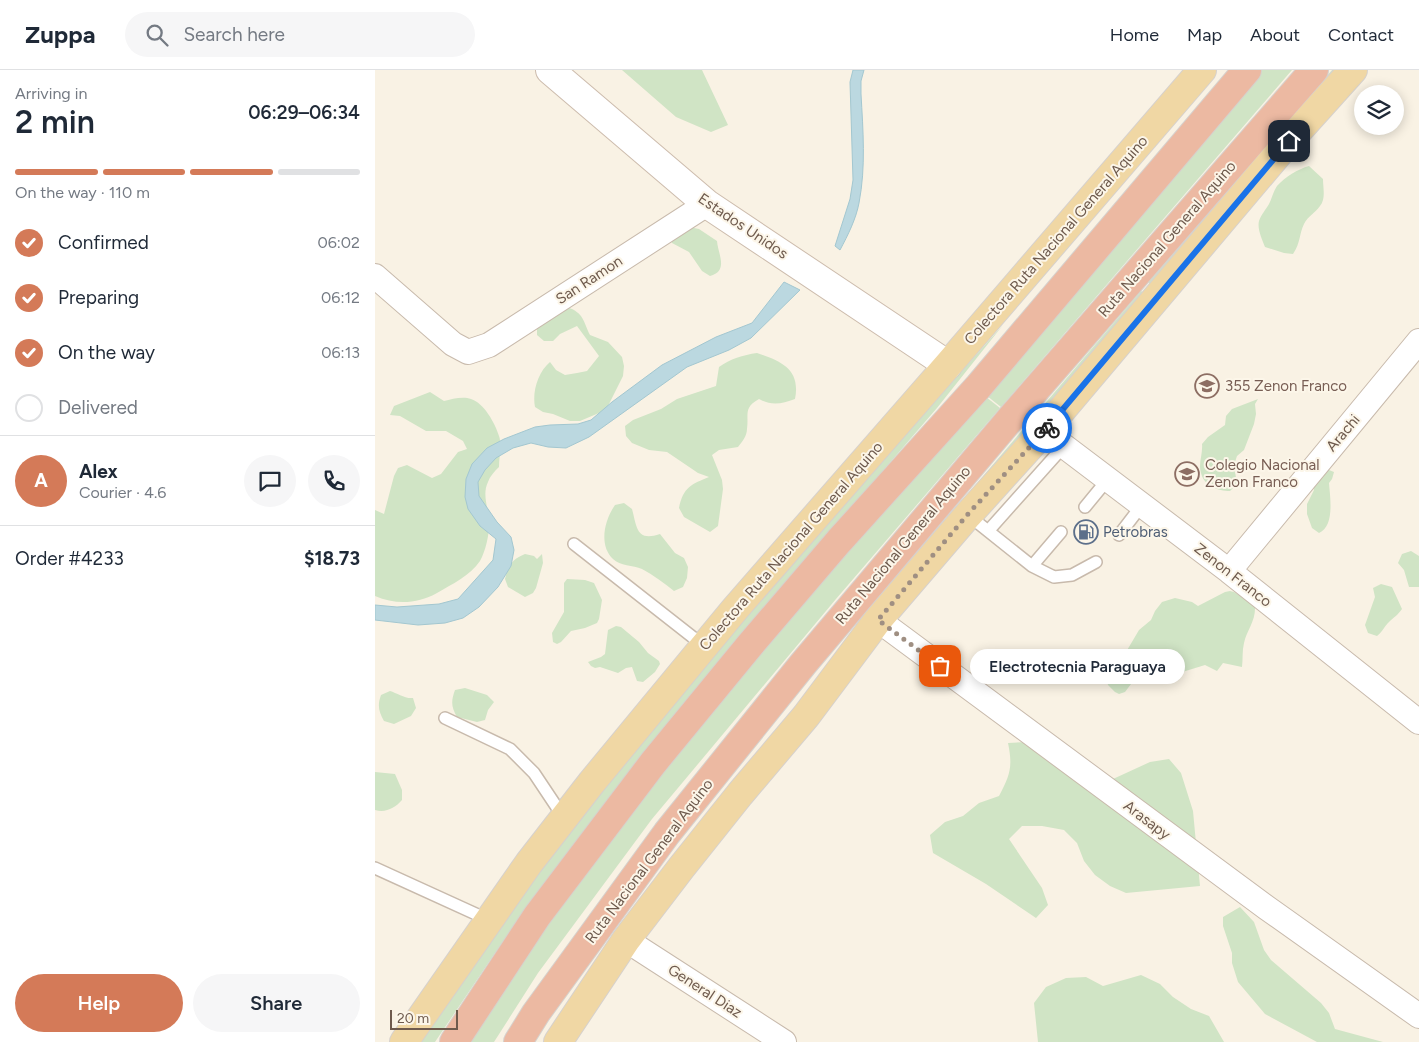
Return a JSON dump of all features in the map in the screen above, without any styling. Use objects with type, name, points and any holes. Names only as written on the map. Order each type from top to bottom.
[{"type":"highway","points":[[454,1042],[537,916],[653,763],[750,644],[839,541],[979,386],[1247,70]]},
{"type":"highway","name":"Ruta Nacional General Aquino","points":[[518,1042],[536,1013],[667,833],[803,664],[999,433],[1314,70]]},
{"type":"highway","points":[[524,1042],[536,1013]]},
{"type":"main road","name":"Colectora Ruta Nacional General Aquino","points":[[404,1042],[489,920],[564,818],[704,646],[1202,70]]},
{"type":"main road","points":[[803,664],[938,550],[979,522],[1054,438],[1289,141],[1353,70]]},
{"type":"main road","points":[[558,1042],[626,940],[681,868],[806,716],[878,620],[938,550]]},
{"type":"street","name":"Estados Unidos","points":[[550,70],[707,204],[948,365]]},
{"type":"street","name":"San Ramon","points":[[375,276],[453,344],[468,352],[489,345],[707,204]]},
{"type":"street","name":"Arachi","points":[[1229,571],[1419,341]]},
{"type":"street","name":"Zenon Franco","points":[[1054,438],[1229,571],[1419,721]]},
{"type":"street","name":"Arasapy","points":[[878,620],[1267,908],[1419,1016]]},
{"type":"street","name":"General Diaz","points":[[626,940],[784,1042]]},
{"type":"lane","points":[[1085,507],[1108,480]]},
{"type":"lane","points":[[1119,535],[1142,505]]},
{"type":"lane","points":[[979,522],[1032,566],[1054,577],[1072,575],[1096,562]]},
{"type":"lane","points":[[1032,566],[1061,532]]},
{"type":"lane","points":[[574,544],[704,646]]},
{"type":"lane","points":[[445,718],[510,749],[534,774],[564,818]]},
{"type":"lane","points":[[375,868],[489,920]]},
{"type":"green space","points":[[622,70],[702,70],[728,125],[711,132],[676,117]]},
{"type":"green space","points":[[1260,70],[1292,70],[1001,407],[982,392]]},
{"type":"green space","points":[[1332,70],[1338,70],[1152,286],[1148,282]]},
{"type":"green space","points":[[1309,166],[1323,179],[1324,197],[1322,203],[1304,224],[1293,254],[1265,247],[1259,231],[1259,221],[1276,188],[1292,174]]},
{"type":"green space","points":[[684,226],[699,229],[717,241],[721,266],[716,274],[710,276],[702,271],[689,252],[672,243],[671,238]]},
{"type":"green space","points":[[1141,291],[1145,294],[951,522],[926,543]]},
{"type":"green space","points":[[567,307],[580,315],[590,335],[608,342],[622,357],[624,366],[623,376],[606,410],[580,421],[570,421],[543,412],[535,407],[534,401],[539,377],[550,362],[556,370],[565,375],[587,371],[599,356],[577,326],[560,334],[553,341],[544,341],[537,335],[537,326]]},
{"type":"green space","points":[[1003,325],[937,408],[811,554],[602,809],[528,904],[435,1042],[419,1042],[518,892],[681,684]]},
{"type":"green space","points":[[757,353],[781,363],[792,373],[795,380],[795,399],[777,404],[759,399],[754,402],[749,408],[746,434],[740,445],[719,450],[712,455],[722,480],[723,489],[718,526],[710,532],[684,517],[679,508],[683,495],[689,487],[709,477],[698,473],[667,452],[649,450],[632,443],[626,436],[625,426],[633,420],[661,409],[677,399],[716,386],[719,367],[737,358]]},
{"type":"green space","points":[[430,392],[444,401],[465,398],[476,401],[488,414],[497,431],[500,439],[499,467],[490,478],[485,491],[489,520],[488,535],[480,561],[460,579],[429,597],[406,602],[391,601],[375,596],[375,510],[384,514],[398,468],[407,465],[432,478],[441,474],[458,452],[467,449],[463,441],[446,431],[426,431],[400,416],[390,415],[394,406]]},
{"type":"green space","points":[[981,393],[1000,408],[836,599],[652,819],[538,973],[494,1042],[467,1042],[521,959],[695,730]]},
{"type":"green space","points":[[1258,399],[1255,404],[1254,424],[1244,450],[1237,456],[1234,465],[1237,484],[1230,491],[1212,487],[1205,481],[1201,473],[1202,444],[1208,437],[1225,425],[1226,416],[1232,409]]},
{"type":"green space","points":[[1319,466],[1334,472],[1329,483],[1329,518],[1324,529],[1319,533],[1312,528],[1307,514],[1307,504],[1314,490],[1311,476]]},
{"type":"green space","points":[[624,503],[632,509],[637,527],[642,534],[652,536],[660,534],[675,553],[684,558],[688,567],[687,578],[683,587],[674,591],[642,569],[616,561],[608,553],[604,539],[608,517],[615,505]]},
{"type":"green space","points":[[1411,551],[1419,556],[1419,587],[1409,587],[1404,570],[1398,563],[1402,554]]},
{"type":"green space","points":[[525,554],[534,556],[537,559],[542,554],[543,563],[536,588],[533,593],[525,597],[508,587],[505,579],[511,563]]},
{"type":"green space","points":[[567,579],[585,580],[594,583],[602,600],[597,623],[571,631],[557,644],[553,642],[552,633],[564,612],[564,583]]},
{"type":"green space","points":[[1381,584],[1392,587],[1402,609],[1377,636],[1368,633],[1365,625],[1375,597],[1373,588]]},
{"type":"green space","points":[[1230,591],[1255,605],[1253,621],[1245,638],[1242,667],[1223,663],[1217,671],[1205,665],[1176,674],[1148,675],[1134,680],[1125,692],[1119,694],[1108,685],[1107,681],[1115,662],[1126,652],[1139,630],[1151,620],[1162,602],[1175,598],[1192,602],[1198,606]]},
{"type":"green space","points":[[616,626],[621,627],[659,661],[660,664],[655,672],[643,682],[637,681],[632,667],[618,673],[600,667],[595,668],[588,662],[605,654],[608,630]]},
{"type":"green space","points":[[465,688],[487,695],[494,702],[488,710],[485,720],[477,722],[457,717],[452,701],[455,690]]},
{"type":"green space","points":[[390,691],[404,697],[413,698],[416,708],[411,716],[394,724],[384,721],[379,709],[381,695]]},
{"type":"green space","points":[[1028,742],[1094,774],[1113,779],[1150,762],[1169,759],[1181,773],[1193,811],[1200,886],[1126,893],[1110,886],[1095,875],[1084,861],[1077,843],[1064,830],[1042,826],[1022,826],[1009,839],[1042,888],[1048,905],[1036,918],[986,884],[933,853],[930,835],[945,822],[963,816],[979,803],[999,796],[1009,771],[1008,743]]},
{"type":"green space","points":[[375,772],[395,774],[402,790],[402,800],[390,809],[383,811],[375,810]]},
{"type":"green space","points":[[1240,907],[1254,922],[1264,950],[1271,960],[1321,1003],[1329,1013],[1335,1029],[1383,1042],[1317,1042],[1265,1014],[1238,982],[1232,963],[1232,953],[1223,926],[1223,917]]},
{"type":"green space","points":[[1141,975],[1160,984],[1173,997],[1191,1009],[1209,1016],[1224,1042],[1038,1042],[1034,1003],[1046,987],[1066,978],[1086,977],[1103,986]]},
{"type":"water","points":[[853,70],[864,70],[861,81],[863,176],[856,215],[840,250],[835,246],[850,199],[853,180],[850,82]]},
{"type":"water","points":[[784,282],[800,290],[751,338],[729,350],[687,367],[589,437],[566,448],[548,447],[531,443],[513,448],[496,458],[485,470],[478,482],[479,496],[497,522],[511,537],[514,550],[511,566],[498,587],[479,607],[463,618],[445,623],[418,625],[375,620],[375,605],[397,607],[439,604],[458,599],[493,560],[496,539],[480,526],[468,509],[465,497],[466,479],[472,464],[487,448],[535,427],[578,424],[591,420],[662,365],[716,337],[752,323]]},
{"type":"way so far","points":[[940,666],[878,620],[968,514],[1047,428]]},
{"type":"place","name":"355 Zenon Franco","points":[[1207,386]]},
{"type":"place","name":"Colegio Nacional Zenon Franco","points":[[1187,474]]},
{"type":"place","name":"Petrobras","points":[[1086,532]]},
{"type":"place","name":"Electrotecnia Paraguaya","points":[[940,666]]},
{"type":"route","points":[[1047,428],[1289,141]]}]
